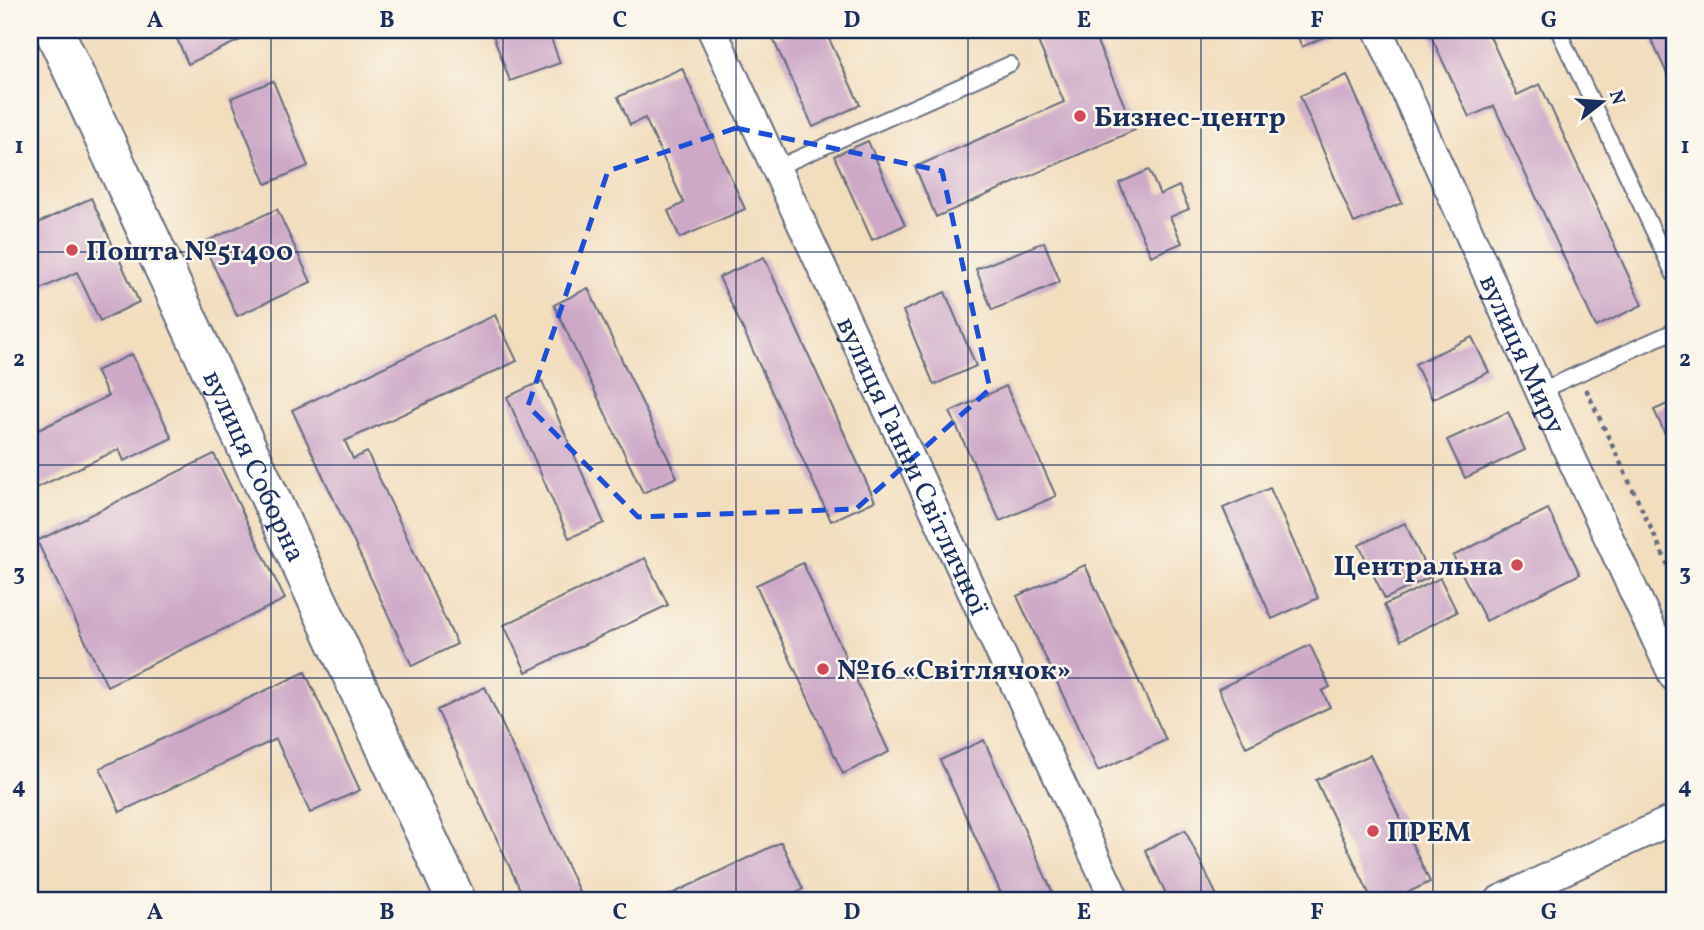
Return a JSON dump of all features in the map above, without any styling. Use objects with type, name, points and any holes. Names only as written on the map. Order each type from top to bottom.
[{"type":"street","name":"вулиця Соборна","points":[[54,30],[456,900]]},
{"type":"street","name":"вулиця Ганни Світличної","points":[[712,30],[1115,900]]},
{"type":"street","name":"вулиця Миру","points":[[1378,30],[1540,391],[1674,677]]},
{"type":"street","points":[[1500,900],[1674,819]]},
{"type":"lane","points":[[1558,30],[1674,275]]},
{"type":"lane","points":[[776,168],[1010,64]]},
{"type":"lane","points":[[1540,391],[1674,331]]},
{"type":"path","points":[[1578,373],[1674,578]]},
{"type":"highlighted area","points":[[736,128],[942,171],[990,389],[856,509],[638,517],[528,406],[608,171]]},
{"type":"building","points":[[173,30],[262,30],[188,64]]},
{"type":"building","points":[[491,30],[548,30],[560,63],[510,81]]},
{"type":"building","points":[[794,30],[825,30],[860,105],[813,127],[773,39]]},
{"type":"building","name":"Бизнес-центр","points":[[1033,30],[1092,30],[1135,130],[936,217],[915,167],[1064,102]]},
{"type":"building","points":[[1295,30],[1326,30],[1329,35],[1302,47]]},
{"type":"building","points":[[1428,30],[1487,30],[1517,95],[1540,84],[1642,305],[1596,327],[1494,106],[1469,117]]},
{"type":"building","points":[[1647,30],[1674,30],[1674,89]]},
{"type":"building","points":[[682,68],[745,209],[680,238],[668,211],[684,203],[645,118],[630,125],[618,97]]},
{"type":"building","points":[[1347,75],[1402,203],[1354,223],[1300,96]]},
{"type":"building","points":[[273,81],[308,166],[266,184],[231,98]]},
{"type":"building","points":[[868,141],[905,225],[872,240],[834,156]]},
{"type":"building","points":[[1149,170],[1160,195],[1179,186],[1189,209],[1170,217],[1182,243],[1151,256],[1119,183]]},
{"type":"building","name":"Пошта №51400","points":[[91,198],[139,302],[100,321],[77,272],[30,294],[30,227]]},
{"type":"building","points":[[277,209],[311,282],[237,316],[203,243]]},
{"type":"building","points":[[1044,242],[1060,282],[992,310],[976,269]]},
{"type":"building","points":[[764,257],[875,501],[831,521],[719,277]]},
{"type":"building","points":[[588,288],[677,477],[643,493],[554,305]]},
{"type":"building","points":[[945,292],[976,366],[934,385],[903,311]]},
{"type":"building","points":[[495,315],[517,361],[345,441],[353,459],[367,452],[457,644],[412,666],[292,410]]},
{"type":"building","points":[[1472,337],[1489,372],[1432,399],[1415,364]]},
{"type":"building","points":[[132,354],[172,438],[124,461],[119,449],[30,491],[30,434],[108,396],[96,371]]},
{"type":"building","points":[[542,381],[604,523],[569,538],[507,397]]},
{"type":"building","points":[[1006,386],[1056,496],[1000,521],[950,412]]},
{"type":"building","points":[[1674,401],[1674,453],[1654,410]]},
{"type":"building","points":[[1508,412],[1525,450],[1465,478],[1447,440]]},
{"type":"building","points":[[214,454],[285,599],[107,686],[37,541]]},
{"type":"building","points":[[1270,488],[1318,598],[1272,619],[1223,508]]},
{"type":"building","name":"Центральна","points":[[1548,509],[1580,574],[1486,621],[1453,556]]},
{"type":"building","points":[[1405,523],[1430,577],[1385,599],[1359,545]]},
{"type":"building","points":[[645,558],[668,605],[526,672],[504,625]]},
{"type":"building","name":"№16 «Світлячок»","points":[[803,563],[889,752],[843,774],[756,585]]},
{"type":"building","points":[[1085,565],[1166,740],[1098,771],[1017,596]]},
{"type":"building","points":[[1440,578],[1457,612],[1401,640],[1384,605]]},
{"type":"building","points":[[1310,645],[1330,687],[1322,691],[1330,707],[1246,747],[1218,689]]},
{"type":"building","points":[[305,672],[360,790],[310,813],[276,739],[120,812],[100,768]]},
{"type":"building","points":[[485,687],[583,900],[525,900],[437,710]]},
{"type":"building","points":[[984,740],[1056,900],[1004,900],[940,760]]},
{"type":"building","name":"ПРЕМ","points":[[1370,755],[1430,882],[1392,900],[1372,900],[1316,780]]},
{"type":"building","points":[[1185,830],[1219,900],[1169,900],[1145,850]]},
{"type":"building","points":[[781,842],[803,889],[780,900],[659,900]]},
{"type":"place","name":"Бизнес-центр","points":[[1080,116]]},
{"type":"place","name":"Пошта №51400","points":[[72,250]]},
{"type":"place","name":"Центральна","points":[[1517,565]]},
{"type":"place","name":"№16 «Світлячок»","points":[[823,669]]},
{"type":"place","name":"ПРЕМ","points":[[1373,831]]}]
